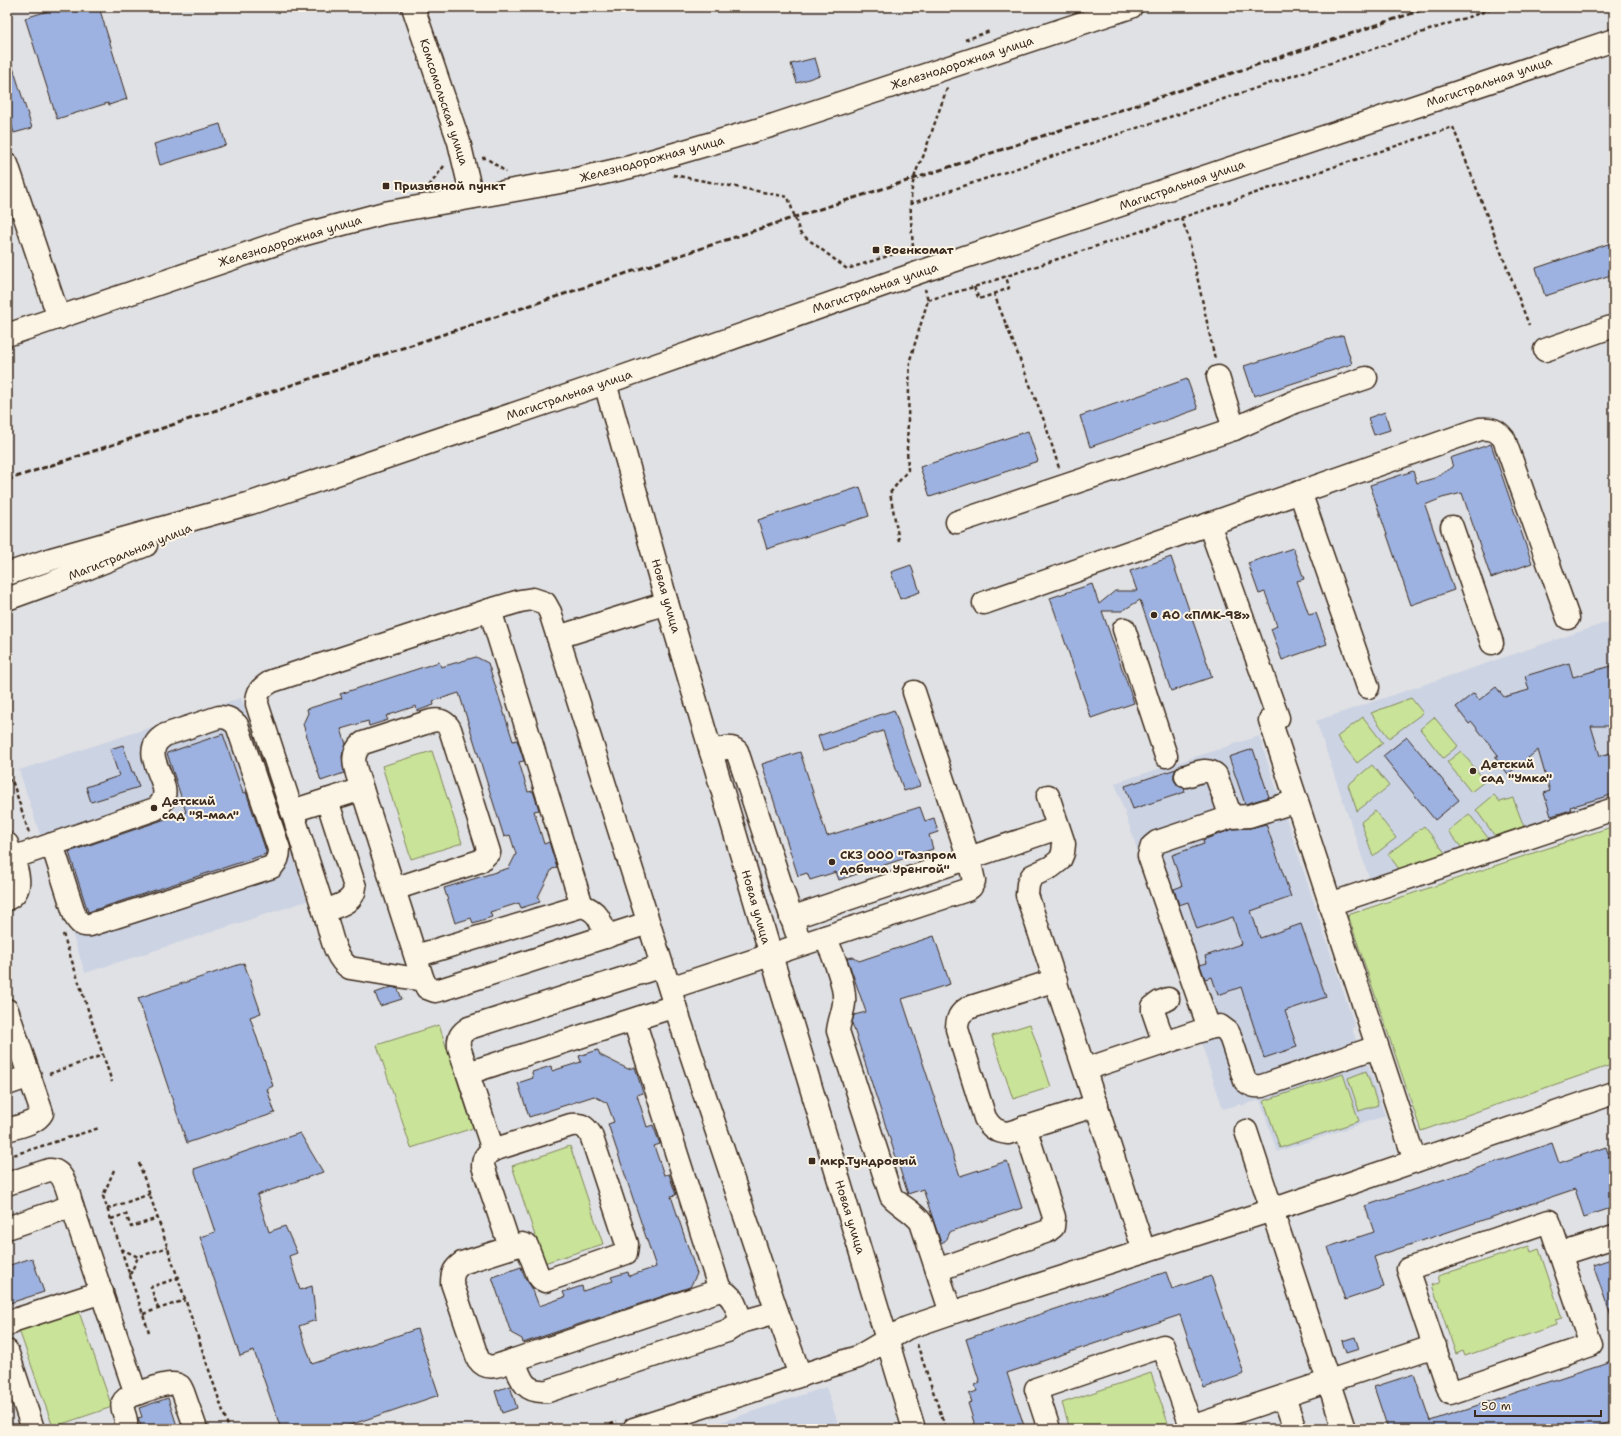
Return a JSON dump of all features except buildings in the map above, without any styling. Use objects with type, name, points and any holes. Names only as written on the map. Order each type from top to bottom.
[{"type":"main road","name":"Комсомольская улица","points":[[413,7],[465,161],[472,197]]},
{"type":"main road","name":"Железнодорожная улица","points":[[7,335],[302,235],[384,213],[577,179],[630,167],[677,154],[774,125],[1080,15],[1131,7]]},
{"type":"main road","name":"Магистральная улица","points":[[7,598],[51,583],[251,503],[605,383],[920,272],[1614,40]]},
{"type":"main road","points":[[7,164],[59,318]]},
{"type":"main road","points":[[1545,350],[1614,326]]},
{"type":"main road","points":[[1218,377],[1234,429]]},
{"type":"main road","points":[[957,522],[1234,429],[1294,402],[1366,378]]},
{"type":"main road","name":"Новая улица","points":[[605,383],[711,752],[914,1429]]},
{"type":"main road","points":[[984,603],[1480,429],[1490,428],[1499,432],[1504,439],[1568,618]]},
{"type":"main road","points":[[1300,492],[1368,687]]},
{"type":"main road","name":"Магистральная улица","points":[[7,574],[51,559],[251,503]]},
{"type":"main road","points":[[1209,524],[1274,719],[1297,801],[1415,1161]]},
{"type":"main road","points":[[1452,527],[1492,644]]},
{"type":"main road","points":[[423,980],[350,968],[338,957],[257,704],[257,695],[262,687],[272,681],[520,600],[533,599],[545,603],[550,612],[672,997],[777,1312],[800,1375]]},
{"type":"main road","points":[[558,637],[667,603]]},
{"type":"main road","points":[[490,610],[582,906]]},
{"type":"main road","points":[[1124,629],[1166,756]]},
{"type":"main road","points":[[468,1073],[634,1020],[672,997],[771,955],[967,890],[971,887],[974,881],[969,858],[914,692]]},
{"type":"main road","points":[[7,899],[16,894],[19,885],[18,876],[9,851],[52,844],[155,809],[162,804],[165,798],[165,790],[153,753],[154,746],[158,739],[165,735],[219,717],[225,717],[237,725],[279,849],[279,856],[277,862],[272,867],[84,926],[75,916],[52,844]]},
{"type":"main road","points":[[394,889],[480,861],[489,852],[450,729],[446,723],[438,719],[363,743],[357,747],[354,755],[354,762],[362,789],[423,980],[427,988],[435,991],[443,989],[648,923]]},
{"type":"main road","points":[[711,752],[729,747],[737,751],[800,946]]},
{"type":"main road","points":[[1186,776],[1204,771],[1213,772],[1216,775],[1231,816]]},
{"type":"main road","points":[[292,811],[362,789]]},
{"type":"main road","points":[[1048,796],[1064,844],[1063,853],[1060,860],[1056,864],[1032,876],[1028,884],[1027,895],[1086,1069],[1144,1251]]},
{"type":"main road","points":[[324,910],[345,903],[355,892],[356,887],[327,800]]},
{"type":"main road","points":[[1209,1028],[1149,856],[1152,846],[1157,842],[1231,816],[1249,816],[1297,801]]},
{"type":"main road","points":[[1330,904],[1614,809]]},
{"type":"main road","points":[[791,918],[1058,828]]},
{"type":"main road","points":[[416,956],[582,906],[591,908],[596,914],[606,937]]},
{"type":"main road","points":[[826,937],[834,956],[844,995],[844,1005],[838,1031],[891,1196],[897,1203],[916,1216],[921,1222],[951,1313]]},
{"type":"main road","points":[[493,1150],[459,1046],[459,1039],[462,1032],[469,1028],[662,966]]},
{"type":"main road","points":[[1056,980],[968,1008],[960,1013],[957,1021],[957,1029],[985,1118],[988,1124],[1000,1132],[1008,1133],[1097,1105]]},
{"type":"main road","points":[[1164,1043],[1153,1007],[1168,999]]},
{"type":"main road","points":[[7,1010],[42,1113],[39,1118],[7,1130]]},
{"type":"main road","points":[[634,1020],[720,1290]]},
{"type":"main road","points":[[1086,1069],[1209,1028],[1220,1026],[1228,1032],[1246,1081],[1250,1085],[1256,1087],[1377,1047]]},
{"type":"main road","points":[[7,1084],[31,1078]]},
{"type":"main road","points":[[634,1429],[858,1357],[907,1328],[1272,1210],[1614,1093]]},
{"type":"main road","points":[[510,1247],[483,1166],[483,1159],[493,1150],[571,1125],[579,1124],[586,1127],[591,1135],[628,1249],[622,1256],[545,1281],[538,1275],[527,1246],[518,1244],[510,1247],[462,1263],[456,1268],[452,1275],[452,1283],[478,1359],[482,1365],[488,1367],[514,1360],[720,1290],[727,1292],[732,1297],[741,1322]]},
{"type":"main road","points":[[937,1270],[1048,1231],[1053,1227],[1054,1217],[1025,1127]]},
{"type":"main road","points":[[1246,1130],[1344,1429]]},
{"type":"main road","points":[[7,1184],[55,1170],[62,1176],[136,1394]]},
{"type":"main road","points":[[7,1228],[72,1206]]},
{"type":"main road","points":[[1549,1221],[1561,1254],[1592,1345],[1450,1393],[1408,1270],[1549,1221]]},
{"type":"main road","points":[[1561,1254],[1614,1237]]},
{"type":"main road","points":[[7,1324],[15,1320],[102,1292]]},
{"type":"main road","points":[[514,1360],[522,1381],[528,1387],[537,1392],[548,1391],[727,1331],[741,1322],[777,1312]]},
{"type":"main road","points":[[1049,1429],[1036,1389],[1163,1346],[1191,1428],[1434,1346]]},
{"type":"main road","points":[[7,1351],[33,1429]]},
{"type":"main road","points":[[125,1429],[126,1425],[122,1405],[128,1397],[166,1384],[174,1383],[180,1386],[183,1392],[196,1429]]},
{"type":"main road","points":[[1284,1397],[1294,1429]]},
{"type":"path","points":[[910,204],[1498,7]]},
{"type":"path","points":[[672,175],[788,197],[800,233],[847,269],[913,248],[910,204],[913,180],[917,166],[923,157],[946,91],[950,87]]},
{"type":"path","points":[[899,541],[890,493],[908,470],[907,449],[910,360],[928,300],[974,287],[1453,127],[1529,325]]},
{"type":"path","points":[[422,188],[429,186],[446,164],[486,158],[509,174],[512,190]]},
{"type":"path","points":[[1182,218],[1189,242],[1218,377]]},
{"type":"path","points":[[974,287],[979,299],[994,294],[1009,288],[1006,276]]},
{"type":"path","points":[[994,294],[1045,424],[1065,486]]},
{"type":"path","points":[[31,1078],[103,1055],[112,1082]]},
{"type":"path","points":[[7,1157],[99,1128]]},
{"type":"path","points":[[139,1162],[229,1429]]},
{"type":"path","points":[[114,1170],[102,1196],[149,1332]]},
{"type":"path","points":[[107,1209],[150,1194]]},
{"type":"path","points":[[110,1219],[126,1214],[131,1227],[158,1218]]},
{"type":"path","points":[[121,1249],[138,1257],[168,1247]]},
{"type":"path","points":[[130,1275],[138,1257]]},
{"type":"path","points":[[158,1309],[151,1287],[178,1278]]},
{"type":"path","points":[[143,1314],[185,1300]]},
{"type":"shaded area","name":"Детский сад \"Умка\"","points":[[1614,620],[1614,821],[1377,901],[1316,721]]},
{"type":"shaded area","name":"Детский сад \"Я-мал\"","points":[[241,698],[307,901],[85,973],[19,770]]},
{"type":"shaded area","points":[[1259,736],[1355,1027],[1352,1028],[1364,1065],[1368,1064],[1385,1116],[1277,1152],[1260,1100],[1241,1106],[1240,1104],[1223,1109],[1115,783]]},
{"type":"shaded area","points":[[826,1387],[840,1429],[700,1429]]},
{"type":"green space","points":[[1411,698],[1423,713],[1389,738],[1371,713]]},
{"type":"green space","points":[[1363,717],[1383,743],[1357,763],[1337,737]]},
{"type":"green space","points":[[1434,717],[1458,746],[1443,758],[1420,729]]},
{"type":"green space","points":[[432,751],[462,843],[411,859],[382,766]]},
{"type":"green space","points":[[1461,751],[1485,781],[1471,792],[1447,762]]},
{"type":"green space","points":[[1372,765],[1389,786],[1357,811],[1348,785]]},
{"type":"green space","points":[[1494,795],[1500,802],[1513,798],[1524,827],[1495,836],[1476,810]]},
{"type":"green space","points":[[1375,811],[1396,838],[1373,856],[1361,822]]},
{"type":"green space","points":[[1469,814],[1489,839],[1462,848],[1448,831]]},
{"type":"green space","points":[[1424,826],[1446,854],[1399,869],[1388,854]]},
{"type":"green space","points":[[1614,826],[1614,1064],[1421,1131],[1348,915]]},
{"type":"green space","points":[[1030,1024],[1051,1087],[1013,1099],[992,1036]]},
{"type":"green space","points":[[439,1025],[473,1128],[411,1148],[377,1045]]},
{"type":"green space","points":[[1366,1071],[1378,1105],[1359,1111],[1348,1078]]},
{"type":"green space","points":[[1343,1074],[1359,1121],[1280,1148],[1264,1101]]},
{"type":"green space","points":[[570,1146],[603,1244],[544,1263],[512,1166]]},
{"type":"green space","points":[[1529,1246],[1531,1252],[1539,1249],[1562,1318],[1555,1320],[1556,1325],[1465,1356],[1463,1351],[1456,1354],[1432,1285],[1440,1283],[1438,1276]]},
{"type":"green space","points":[[78,1309],[112,1407],[53,1427],[19,1330]]},
{"type":"green space","points":[[1151,1373],[1170,1429],[1070,1429],[1062,1403]]},
{"type":"railway","points":[[7,480],[1431,7]]},
{"type":"place","name":"Призывной пункт","points":[[386,186]]},
{"type":"place","name":"Военкомат","points":[[876,250]]},
{"type":"place","name":"АО «ПМК-98»","points":[[1154,615]]},
{"type":"place","name":"Детский сад \"Умка\"","points":[[1473,771]]},
{"type":"place","name":"Детский сад \"Я-мал\"","points":[[154,808]]},
{"type":"place","name":"СКЗ ООО \"Газпром добыча Уренгой\"","points":[[832,862]]},
{"type":"place","name":"мкр.Тундровый","points":[[812,1161]]}]
